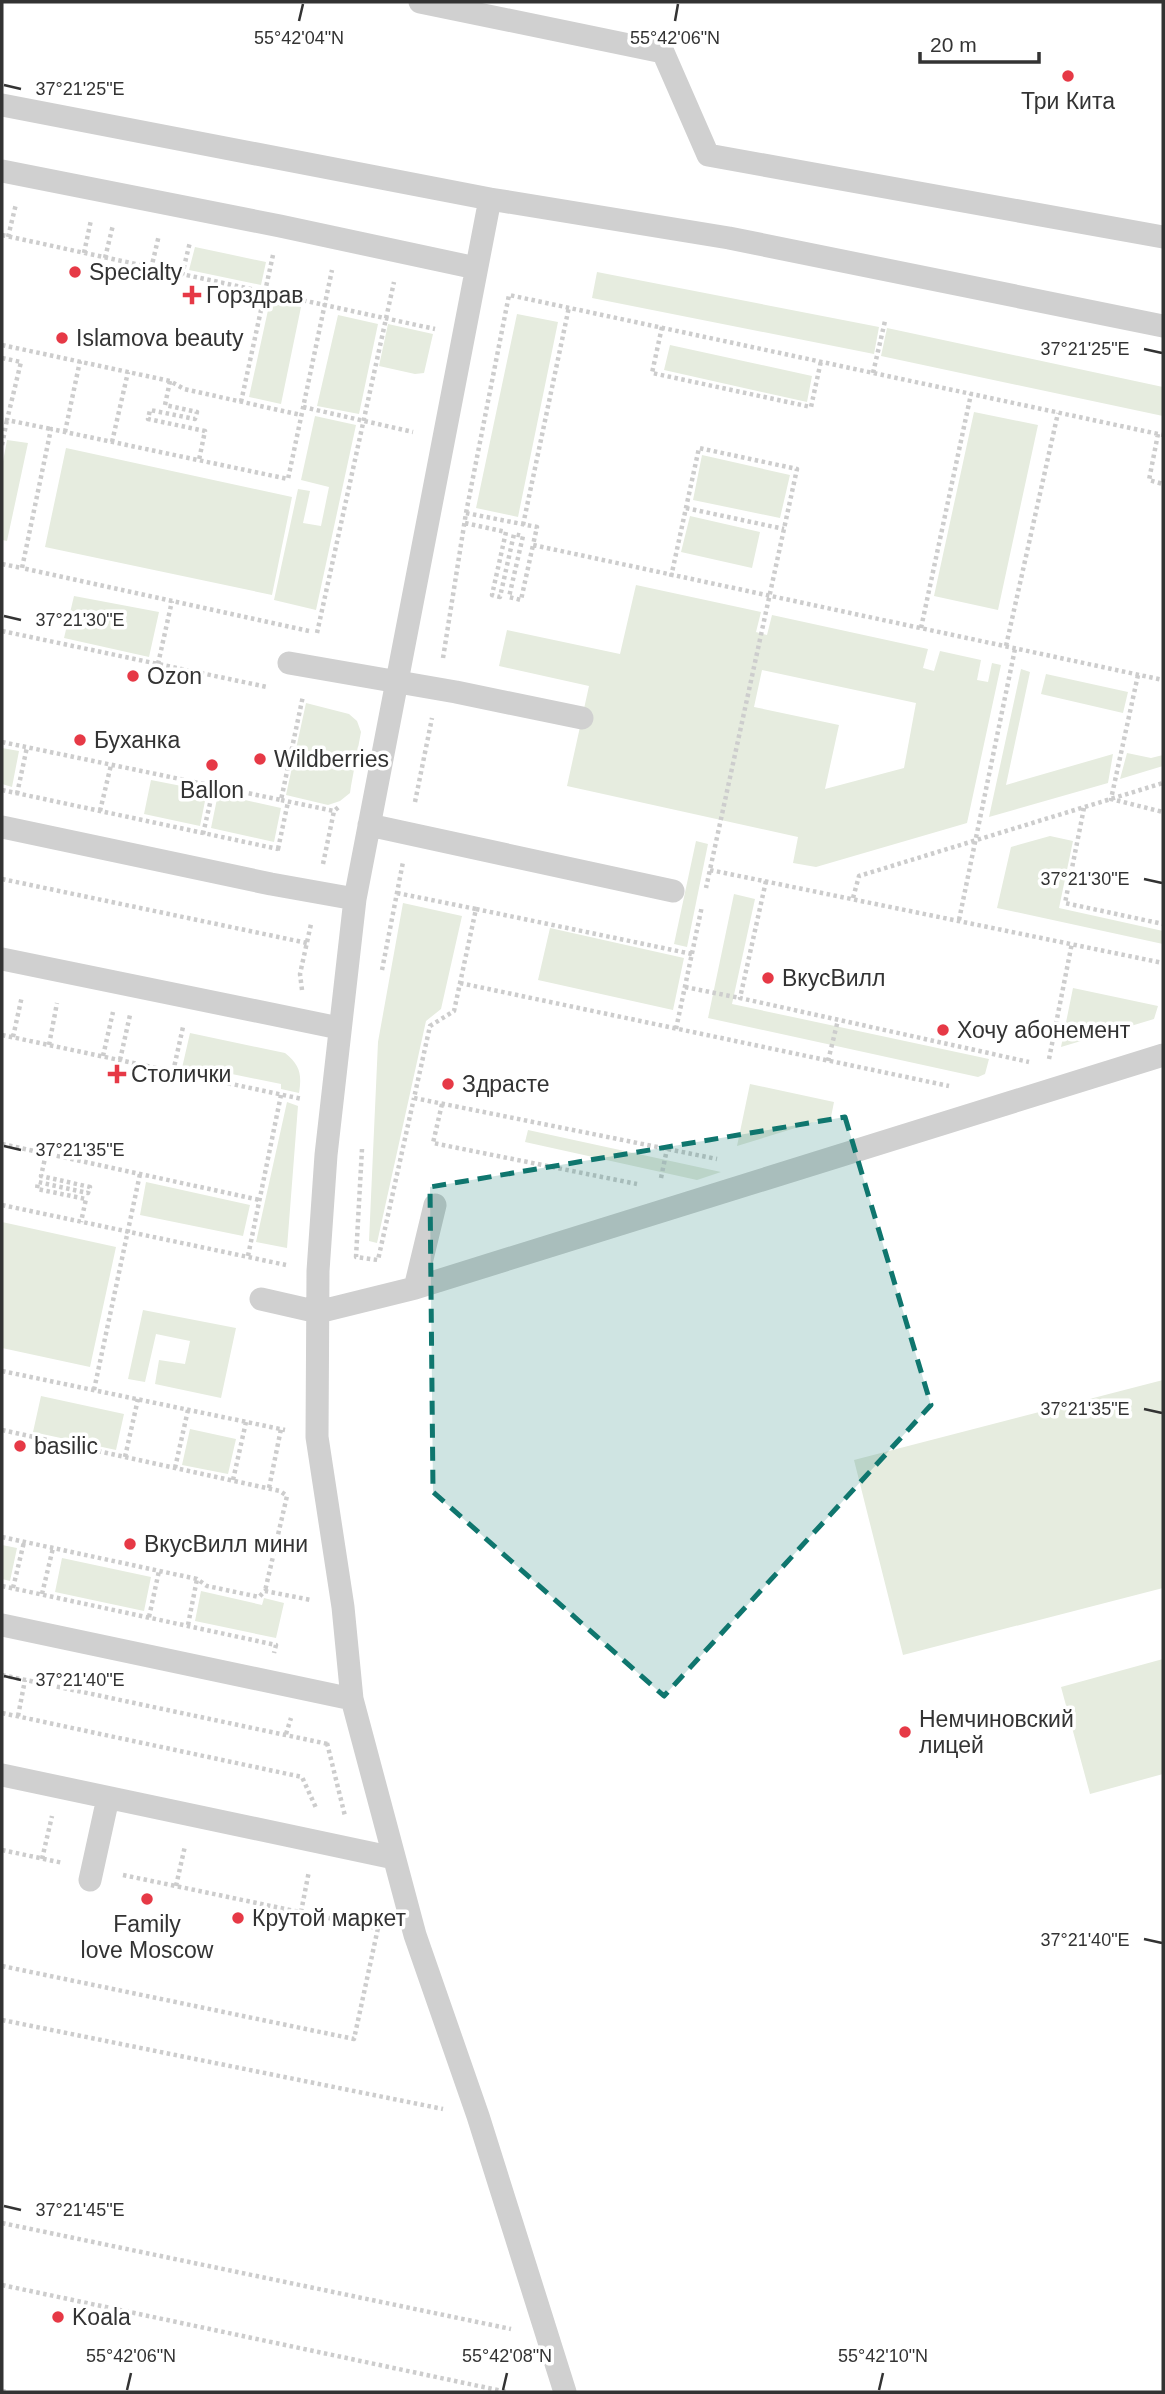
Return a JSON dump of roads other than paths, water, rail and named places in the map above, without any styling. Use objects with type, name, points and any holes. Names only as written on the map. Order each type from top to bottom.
[{"type":"lane","points":[[420,2],[663,52],[708,155],[1163,237]]},
{"type":"lane","points":[[2,105],[490,200],[729,238],[1163,326]]},
{"type":"lane","points":[[2,171],[476,268]]},
{"type":"lane","points":[[490,200],[355,899],[326,1155],[318,1271],[317,1437],[343,1607],[352,1699],[415,1936],[478,2116],[565,2392]]},
{"type":"lane","points":[[289,663],[438,688],[582,718]]},
{"type":"lane","points":[[369,825],[673,891]]},
{"type":"lane","points":[[2,827],[355,899]]},
{"type":"lane","points":[[2,959],[339,1028]]},
{"type":"lane","points":[[261,1299],[318,1312],[415,1289],[1163,1055]]},
{"type":"lane","points":[[415,1289],[435,1205]]},
{"type":"lane","points":[[2,1625],[352,1699]]},
{"type":"lane","points":[[2,1775],[394,1858]]},
{"type":"lane","points":[[91,1874],[108,1798]]},
{"type":"place","name":"Три Кита","points":[[1068,76]]},
{"type":"place","name":"Specialty","points":[[75,272]]},
{"type":"place","name":"Горздрав","points":[[192,295]]},
{"type":"place","name":"Islamova beauty","points":[[62,338]]},
{"type":"place","name":"Ozon","points":[[133,676]]},
{"type":"place","name":"Буханка","points":[[80,740]]},
{"type":"place","name":"Wildberries","points":[[260,759]]},
{"type":"place","name":"Ballon","points":[[212,765]]},
{"type":"place","name":"ВкусВилл","points":[[768,978]]},
{"type":"place","name":"Хочу абонемент","points":[[943,1030]]},
{"type":"place","name":"Столички","points":[[117,1074]]},
{"type":"place","name":"Здрасте","points":[[448,1084]]},
{"type":"place","name":"basilic","points":[[20,1446]]},
{"type":"place","name":"ВкусВилл мини","points":[[130,1544]]},
{"type":"place","name":"Немчиновский лицей","points":[[905,1732]]},
{"type":"place","name":"Family love Moscow","points":[[147,1899]]},
{"type":"place","name":"Крутой маркет","points":[[238,1918]]},
{"type":"place","name":"Koala","points":[[58,2317]]}]
